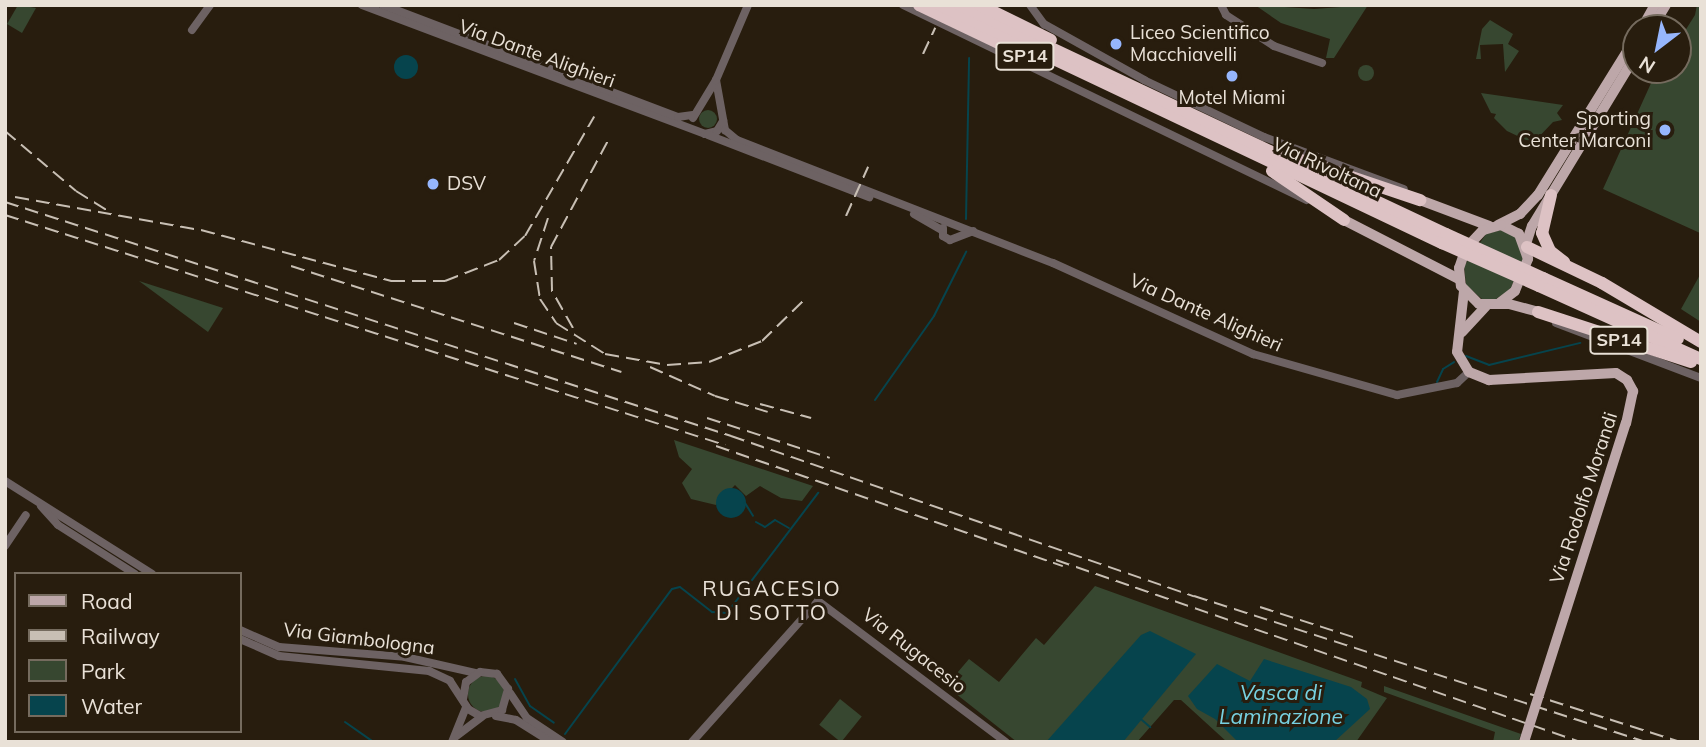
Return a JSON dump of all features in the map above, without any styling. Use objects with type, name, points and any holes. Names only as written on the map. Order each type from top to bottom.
[{"type":"highway","name":"SP14","points":[[919,5],[1105,92],[1134,99]]},
{"type":"highway","name":"Via Rivoltana","points":[[940,5],[1134,99],[1541,282],[1701,349]]},
{"type":"highway","name":"Via Rivoltana","points":[[960,5],[1444,239]]},
{"type":"highway","name":"SP14","points":[[980,5],[1155,99]]},
{"type":"highway","name":"SP14","points":[[1161,111],[1268,169],[1344,220]]},
{"type":"highway","name":"SP14","points":[[1212,126],[1420,200]]},
{"type":"highway","points":[[1551,195],[1542,218],[1544,241],[1555,256],[1701,342]]},
{"type":"highway","points":[[1526,246],[1591,278]]},
{"type":"highway","name":"Via Rivoltana","points":[[1541,282],[1701,359]]},
{"type":"highway","name":"SP14","points":[[1538,312],[1701,366]]},
{"type":"main road","points":[[1469,372],[1459,360],[1461,285],[1466,248],[1495,225],[1524,211],[1538,195],[1622,57]]},
{"type":"main road","points":[[1498,304],[1522,281],[1526,246],[1551,195],[1622,78]]},
{"type":"main road","points":[[1420,200],[1474,224],[1515,230],[1526,246]]},
{"type":"main road","points":[[1344,220],[1461,285],[1472,300],[1486,306],[1498,304],[1538,312]]},
{"type":"main road","points":[[1460,335],[1486,306]]},
{"type":"main road","name":"Via Rodolfo Morandi","points":[[1469,372],[1489,380],[1616,373],[1627,380],[1633,391],[1626,423],[1524,742]]},
{"type":"street","points":[[192,30],[210,5]]},
{"type":"street","name":"Via Dante Alighieri","points":[[362,5],[812,172],[945,227]]},
{"type":"street","name":"Via Dante Alighieri","points":[[383,5],[678,117],[693,115]]},
{"type":"street","points":[[716,80],[723,121],[717,131],[703,133],[693,115],[716,80],[748,5]]},
{"type":"street","points":[[903,5],[1344,220]]},
{"type":"street","points":[[1030,5],[1044,24],[1144,80],[1275,142],[1355,169],[1420,200]]},
{"type":"street","points":[[1221,5],[1226,15],[1273,47],[1322,63]]},
{"type":"street","points":[[701,105],[719,109]]},
{"type":"street","name":"Via Dante Alighieri","points":[[723,121],[731,136],[756,151]]},
{"type":"street","points":[[945,227],[958,230],[948,240],[945,227]]},
{"type":"street","name":"Via Dante Alighieri","points":[[958,230],[974,230],[1277,362],[1397,395],[1457,383],[1469,372]]},
{"type":"street","points":[[1538,312],[1594,341],[1701,378]]},
{"type":"street","points":[[5,481],[149,572]]},
{"type":"street","points":[[37,501],[49,517],[132,572]]},
{"type":"street","points":[[5,546],[26,514]]},
{"type":"street","points":[[49,517],[142,572]]},
{"type":"street","name":"Via Rugacesio","points":[[692,742],[818,601],[1006,742]]},
{"type":"street","name":"Via Giambologna","points":[[242,631],[293,649],[405,657],[476,673]]},
{"type":"street","name":"Via Giambologna","points":[[242,640],[279,656],[429,671],[450,681],[465,703]]},
{"type":"street","points":[[454,740],[465,703],[465,684],[476,673],[497,674],[527,718],[563,742]]},
{"type":"street","points":[[493,716],[505,706],[508,690]]},
{"type":"street","points":[[465,703],[482,717]]},
{"type":"street","points":[[454,740],[482,717],[493,716],[516,720],[551,742]]},
{"type":"green space","points":[[18,5],[36,8],[22,33],[7,24]]},
{"type":"green space","points":[[1255,5],[1314,9],[1368,5],[1334,58],[1326,58],[1330,39],[1281,23]]},
{"type":"green space","name":"Sporting Center Marconi","points":[[1697,5],[1701,5],[1700,233],[1603,189],[1651,84],[1692,84],[1692,20]]},
{"type":"green space","points":[[1490,20],[1513,34],[1508,44],[1519,51],[1505,72],[1503,44],[1480,45],[1481,59],[1476,59],[1482,29]]},
{"type":"green space","points":[[1363,65],[1369,65],[1374,73],[1372,79],[1363,81],[1358,76],[1358,70]]},
{"type":"green space","points":[[1481,93],[1563,105],[1557,113],[1562,120],[1553,122],[1535,141],[1526,140],[1507,131],[1494,118],[1496,114],[1491,113]]},
{"type":"green space","points":[[704,110],[712,110],[717,119],[715,126],[704,128],[699,123],[699,115]]},
{"type":"green space","points":[[1501,230],[1516,237],[1523,259],[1510,290],[1494,300],[1483,300],[1466,285],[1464,266],[1486,234]]},
{"type":"green space","points":[[1701,273],[1701,322],[1681,309]]},
{"type":"green space","points":[[139,281],[223,308],[208,332]]},
{"type":"green space","points":[[674,440],[813,486],[802,501],[781,498],[760,486],[746,496],[735,485],[716,505],[691,499],[682,483],[692,469],[679,457]]},
{"type":"green space","points":[[1095,586],[1362,682],[1361,687],[1387,698],[1356,742],[1227,742],[1181,700],[1174,700],[1137,742],[1017,742],[946,686],[969,659],[999,682],[1036,638],[1044,645]]},
{"type":"green space","points":[[486,676],[499,681],[504,694],[499,707],[486,712],[473,707],[468,694],[473,681]]},
{"type":"green space","points":[[1384,686],[1521,734],[1518,742],[1493,742],[1495,732],[1384,692]]},
{"type":"green space","points":[[840,699],[862,717],[841,742],[819,725]]},
{"type":"water","points":[[406,55],[415,58],[418,67],[415,76],[406,79],[397,76],[394,67],[397,58]]},
{"type":"water","points":[[731,488],[742,492],[746,503],[742,514],[731,518],[720,514],[716,503],[720,492]]},
{"type":"water","name":"Vasca di Laminazione","points":[[1150,631],[1196,654],[1123,742],[1046,742],[1141,635]]},
{"type":"water","name":"Vasca di Laminazione","points":[[1264,659],[1351,687],[1367,699],[1370,709],[1334,742],[1238,742],[1215,719],[1197,709],[1188,696],[1217,664],[1250,681]]},
{"type":"waterway","points":[[966,219],[969,58]]},
{"type":"waterway","points":[[875,400],[934,316],[966,252]]},
{"type":"waterway","points":[[1466,356],[1489,365],[1580,343]]},
{"type":"waterway","points":[[1437,382],[1443,369],[1454,362]]},
{"type":"waterway","points":[[565,734],[672,589],[680,587],[712,612],[727,613],[818,493]]},
{"type":"waterway","points":[[745,503],[753,516]]},
{"type":"waterway","points":[[756,522],[765,527],[775,520],[789,528]]},
{"type":"waterway","points":[[515,679],[530,706],[554,723]]},
{"type":"waterway","points":[[1142,720],[1150,727]]},
{"type":"waterway","points":[[345,722],[374,742]]},
{"type":"railway","points":[[923,54],[935,28]]},
{"type":"railway","points":[[15,197],[201,230],[391,281],[445,281],[499,260],[525,236],[594,117]]},
{"type":"railway","points":[[5,131],[76,191],[110,212]]},
{"type":"railway","points":[[573,328],[552,291],[551,247],[610,137]]},
{"type":"railway","points":[[846,216],[868,167]]},
{"type":"railway","points":[[5,202],[731,436],[1194,596],[1645,742]]},
{"type":"railway","points":[[5,215],[725,445]]},
{"type":"railway","points":[[548,218],[534,261],[540,299],[556,323],[605,354],[667,365],[709,362],[762,341],[803,301]]},
{"type":"railway","points":[[291,266],[621,372]]},
{"type":"railway","points":[[514,323],[577,344]]},
{"type":"railway","points":[[650,367],[715,396],[768,412]]},
{"type":"railway","points":[[760,404],[811,418]]},
{"type":"railway","points":[[707,418],[830,458]]},
{"type":"railway","points":[[716,446],[1063,566]]},
{"type":"railway","points":[[1056,560],[1580,742]]},
{"type":"railway","points":[[1260,607],[1353,637]]},
{"type":"railway","points":[[1530,694],[1680,742]]},
{"type":"place","name":"Liceo Scientifico Macchiavelli","points":[[1116,44]]},
{"type":"place","name":"Motel Miami","points":[[1232,76]]},
{"type":"place","name":"Sporting Center Marconi","points":[[1665,130]]},
{"type":"place","name":"DSV","points":[[433,184]]},
{"type":"district","name":"RUGACESIO DI SOTTO","points":[[772,600]]}]
